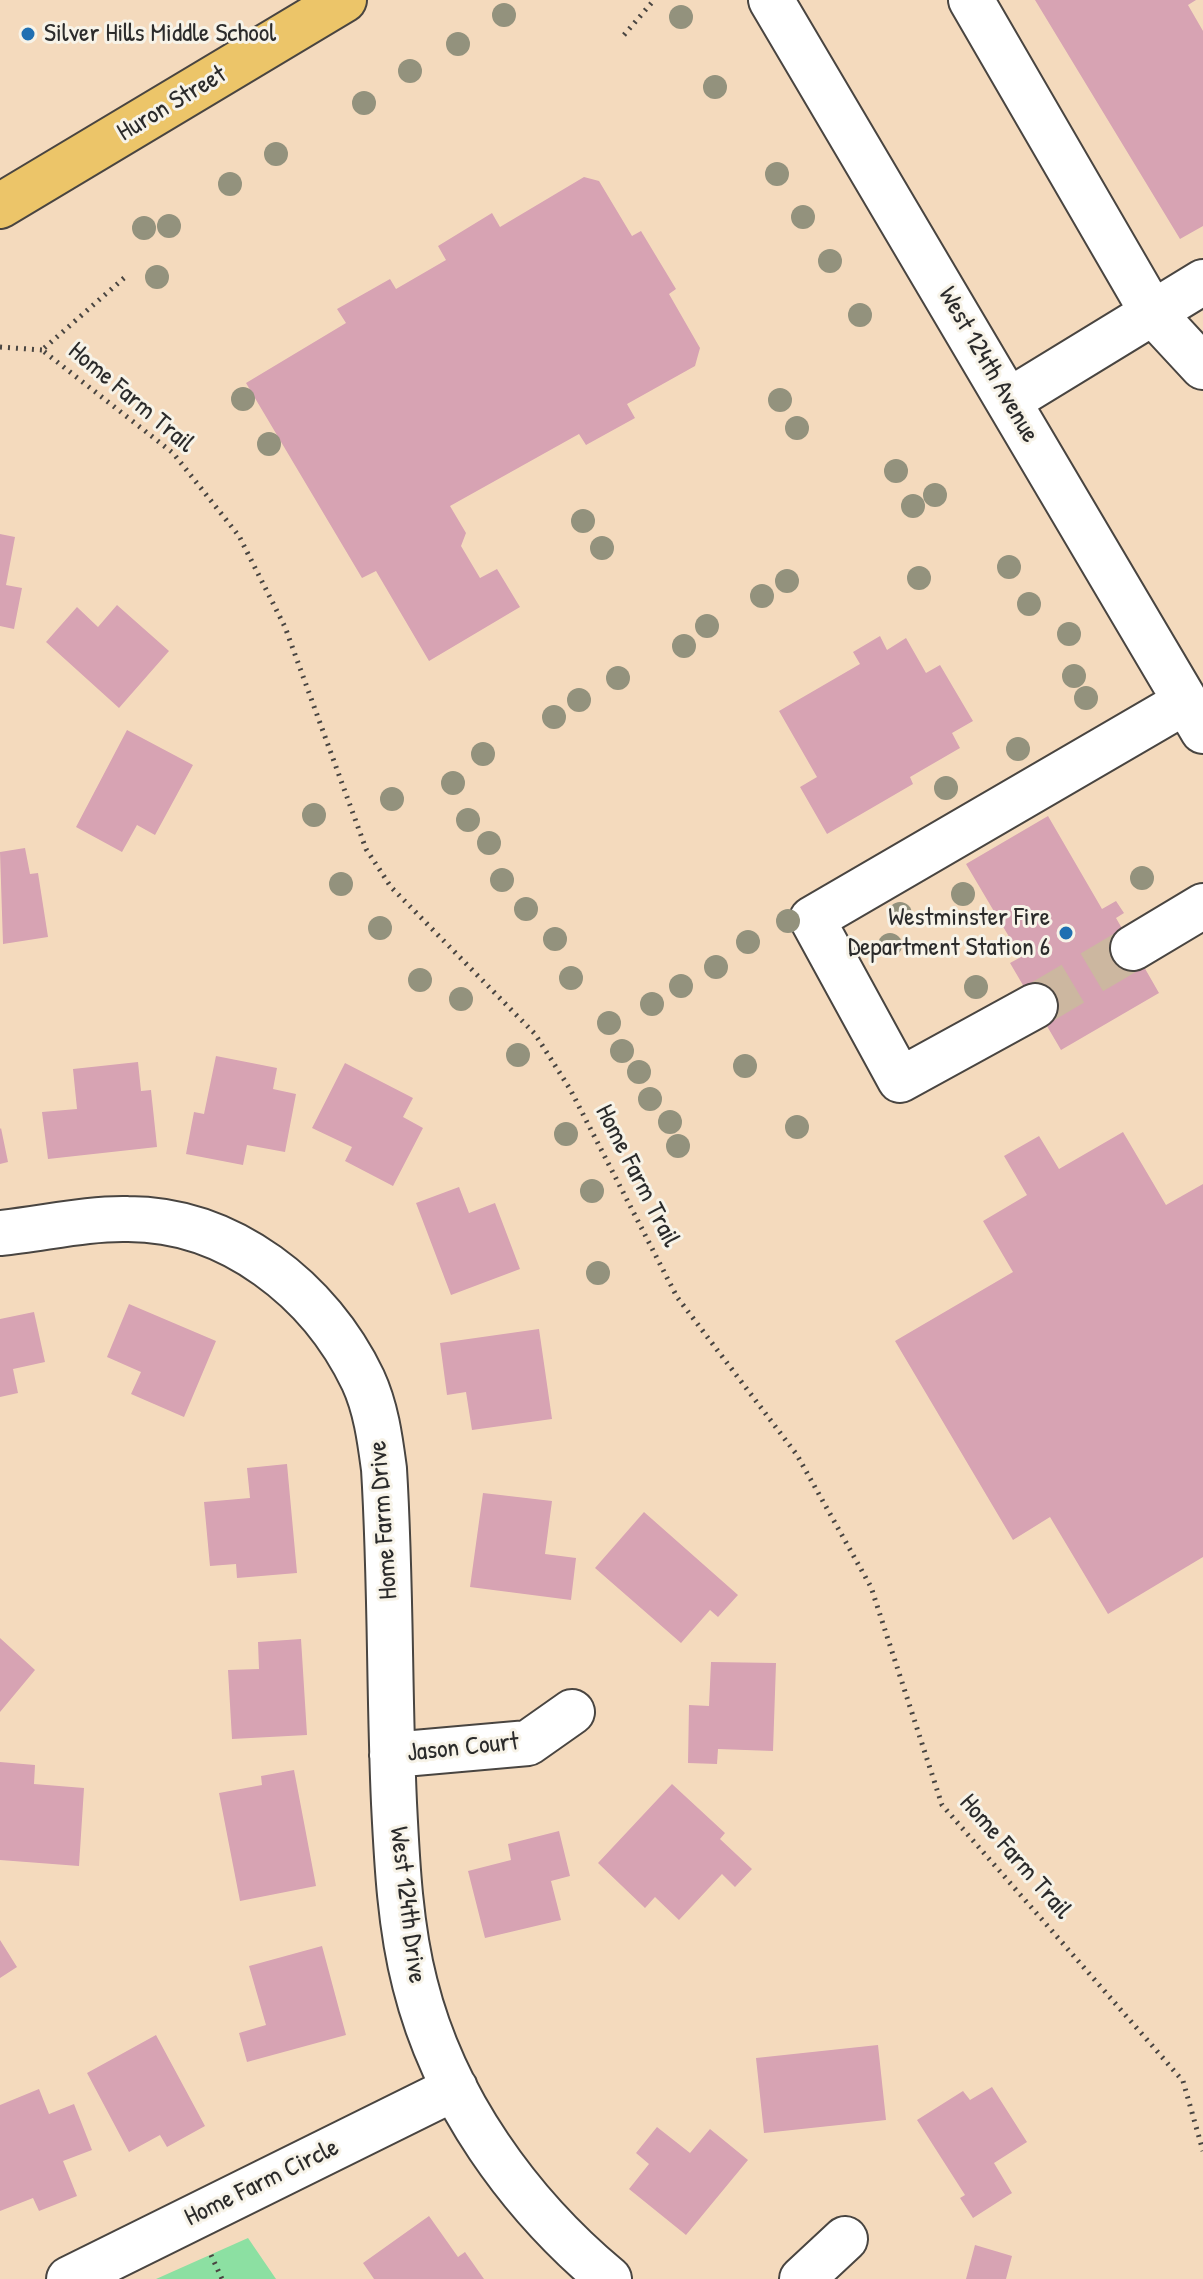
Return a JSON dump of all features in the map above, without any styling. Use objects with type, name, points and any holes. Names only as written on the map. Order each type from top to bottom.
[{"type":"main road","name":"Huron Street","points":[[0,206],[298,18],[344,0]]},
{"type":"street","name":"West 124th Avenue","points":[[771,0],[1194,716]]},
{"type":"street","points":[[971,0],[1152,312],[1203,367]]},
{"type":"street","points":[[1010,400],[1203,282]]},
{"type":"street","points":[[1035,1006],[900,1080],[812,919],[1194,716]]},
{"type":"street","points":[[1133,948],[1203,906]]},
{"type":"street","name":"Home Farm Drive","points":[[0,1233],[127,1219],[175,1223],[230,1242],[261,1259],[309,1302],[351,1358],[364,1383],[377,1424],[388,1532],[392,1755]]},
{"type":"street","name":"Jason Court","points":[[392,1755],[528,1743],[572,1712]]},
{"type":"street","name":"West 124th Drive","points":[[392,1755],[407,1947],[415,1986],[455,2088],[517,2187],[551,2226],[609,2279]]},
{"type":"street","name":"Home Farm Circle","points":[[69,2279],[455,2088]]},
{"type":"street","points":[[802,2279],[845,2239]]},
{"type":"path","points":[[624,35],[654,0]]},
{"type":"path","name":"Home Farm Trail","points":[[124,278],[42,350],[173,453],[239,536],[285,627],[366,849],[391,887],[535,1034],[570,1089],[677,1297],[797,1455],[871,1587],[942,1805],[1183,2081],[1203,2151]]},
{"type":"path","points":[[0,347],[42,350]]},
{"type":"green space","points":[[248,2238],[276,2279],[156,2279]]},
{"type":"building","points":[[1035,0],[1196,0],[1188,5],[1203,31],[1203,226],[1180,239]]},
{"type":"building","points":[[584,177],[599,181],[632,236],[641,231],[676,289],[669,294],[700,348],[695,366],[627,404],[635,418],[586,445],[579,434],[450,506],[466,533],[461,546],[480,578],[497,569],[520,607],[429,661],[376,571],[362,578],[246,383],[346,323],[337,309],[390,279],[396,289],[446,260],[438,246],[492,213],[500,227]]},
{"type":"building","points":[[0,534],[15,537],[6,585],[22,588],[14,629],[0,626]]},
{"type":"building","points":[[117,605],[169,651],[119,708],[46,642],[77,607],[98,627]]},
{"type":"building","points":[[880,636],[887,650],[906,638],[926,673],[940,665],[973,721],[952,733],[960,748],[910,777],[913,784],[827,834],[800,787],[817,777],[779,711],[860,664],[853,652]]},
{"type":"building","points":[[127,730],[193,765],[155,835],[137,825],[122,852],[76,827]]},
{"type":"building","name":"Westminster Fire Department Station 6","points":[[1048,816],[1102,909],[1116,901],[1124,913],[1116,918],[1159,993],[1061,1050],[1010,963],[1021,957],[966,864]]},
{"type":"building","points":[[25,848],[30,874],[38,873],[48,937],[3,944],[0,852]]},
{"type":"building","points":[[216,1056],[277,1068],[273,1089],[296,1094],[285,1152],[247,1145],[243,1165],[186,1154],[194,1112],[204,1114]]},
{"type":"building","points":[[138,1062],[141,1091],[151,1090],[157,1147],[48,1159],[42,1112],[77,1109],[73,1069]]},
{"type":"building","points":[[345,1063],[413,1098],[403,1117],[423,1128],[393,1186],[345,1161],[352,1147],[312,1128]]},
{"type":"building","points":[[0,1129],[8,1162],[0,1164]]},
{"type":"building","points":[[1123,1132],[1166,1205],[1203,1184],[1203,1557],[1108,1614],[1050,1517],[1013,1540],[895,1341],[1013,1272],[983,1221],[1027,1195],[1004,1156],[1039,1136],[1059,1169]]},
{"type":"building","points":[[459,1187],[469,1213],[495,1203],[520,1269],[451,1295],[416,1203]]},
{"type":"building","points":[[129,1304],[216,1341],[184,1417],[131,1394],[141,1372],[107,1357]]},
{"type":"building","points":[[34,1312],[45,1362],[13,1369],[18,1393],[0,1397],[0,1319]]},
{"type":"building","points":[[539,1329],[552,1419],[472,1430],[466,1392],[447,1395],[440,1343]]},
{"type":"building","points":[[287,1464],[297,1573],[237,1578],[236,1564],[210,1566],[204,1502],[250,1498],[247,1468]]},
{"type":"building","points":[[483,1493],[552,1501],[545,1554],[576,1558],[571,1600],[470,1587]]},
{"type":"building","points":[[644,1512],[738,1595],[718,1617],[710,1610],[681,1643],[595,1568]]},
{"type":"building","points":[[0,1638],[35,1670],[0,1712]]},
{"type":"building","points":[[301,1639],[307,1735],[232,1739],[228,1670],[259,1669],[258,1642]]},
{"type":"building","points":[[711,1662],[776,1663],[773,1751],[718,1749],[717,1764],[688,1763],[689,1705],[709,1706]]},
{"type":"building","points":[[0,1762],[35,1765],[34,1784],[84,1788],[79,1866],[0,1860]]},
{"type":"building","points":[[294,1770],[316,1886],[240,1901],[219,1793],[262,1785],[261,1776]]},
{"type":"building","points":[[672,1784],[725,1833],[720,1839],[752,1869],[735,1887],[722,1874],[679,1920],[655,1897],[645,1908],[598,1863]]},
{"type":"building","points":[[559,1831],[570,1876],[551,1881],[561,1920],[485,1938],[468,1871],[511,1860],[508,1844]]},
{"type":"building","points":[[0,1940],[17,1967],[0,1978]]},
{"type":"building","points":[[322,1946],[346,2035],[247,2062],[239,2033],[266,2025],[249,1966]]},
{"type":"building","points":[[156,2035],[205,2126],[167,2147],[160,2135],[129,2152],[87,2073]]},
{"type":"building","points":[[878,2045],[886,2120],[764,2133],[756,2058]]},
{"type":"building","points":[[992,2087],[1027,2142],[994,2163],[1012,2193],[973,2218],[960,2198],[965,2195],[917,2120],[963,2091],[970,2100]]},
{"type":"building","points":[[39,2089],[49,2114],[74,2104],[92,2150],[63,2161],[77,2196],[39,2211],[33,2198],[0,2211],[0,2105]]},
{"type":"building","points":[[657,2127],[690,2153],[710,2129],[748,2160],[686,2235],[629,2189],[649,2164],[636,2153]]},
{"type":"building","points":[[429,2216],[458,2257],[465,2252],[484,2279],[374,2279],[363,2263]]},
{"type":"building","points":[[975,2245],[1012,2256],[1006,2279],[966,2279]]},
{"type":"tunnel","points":[[1035,1006],[1133,948]]},
{"type":"place","name":"Silver Hills Middle School","points":[[28,34]]},
{"type":"place","name":"Westminster Fire Department Station 6","points":[[1066,933]]}]
